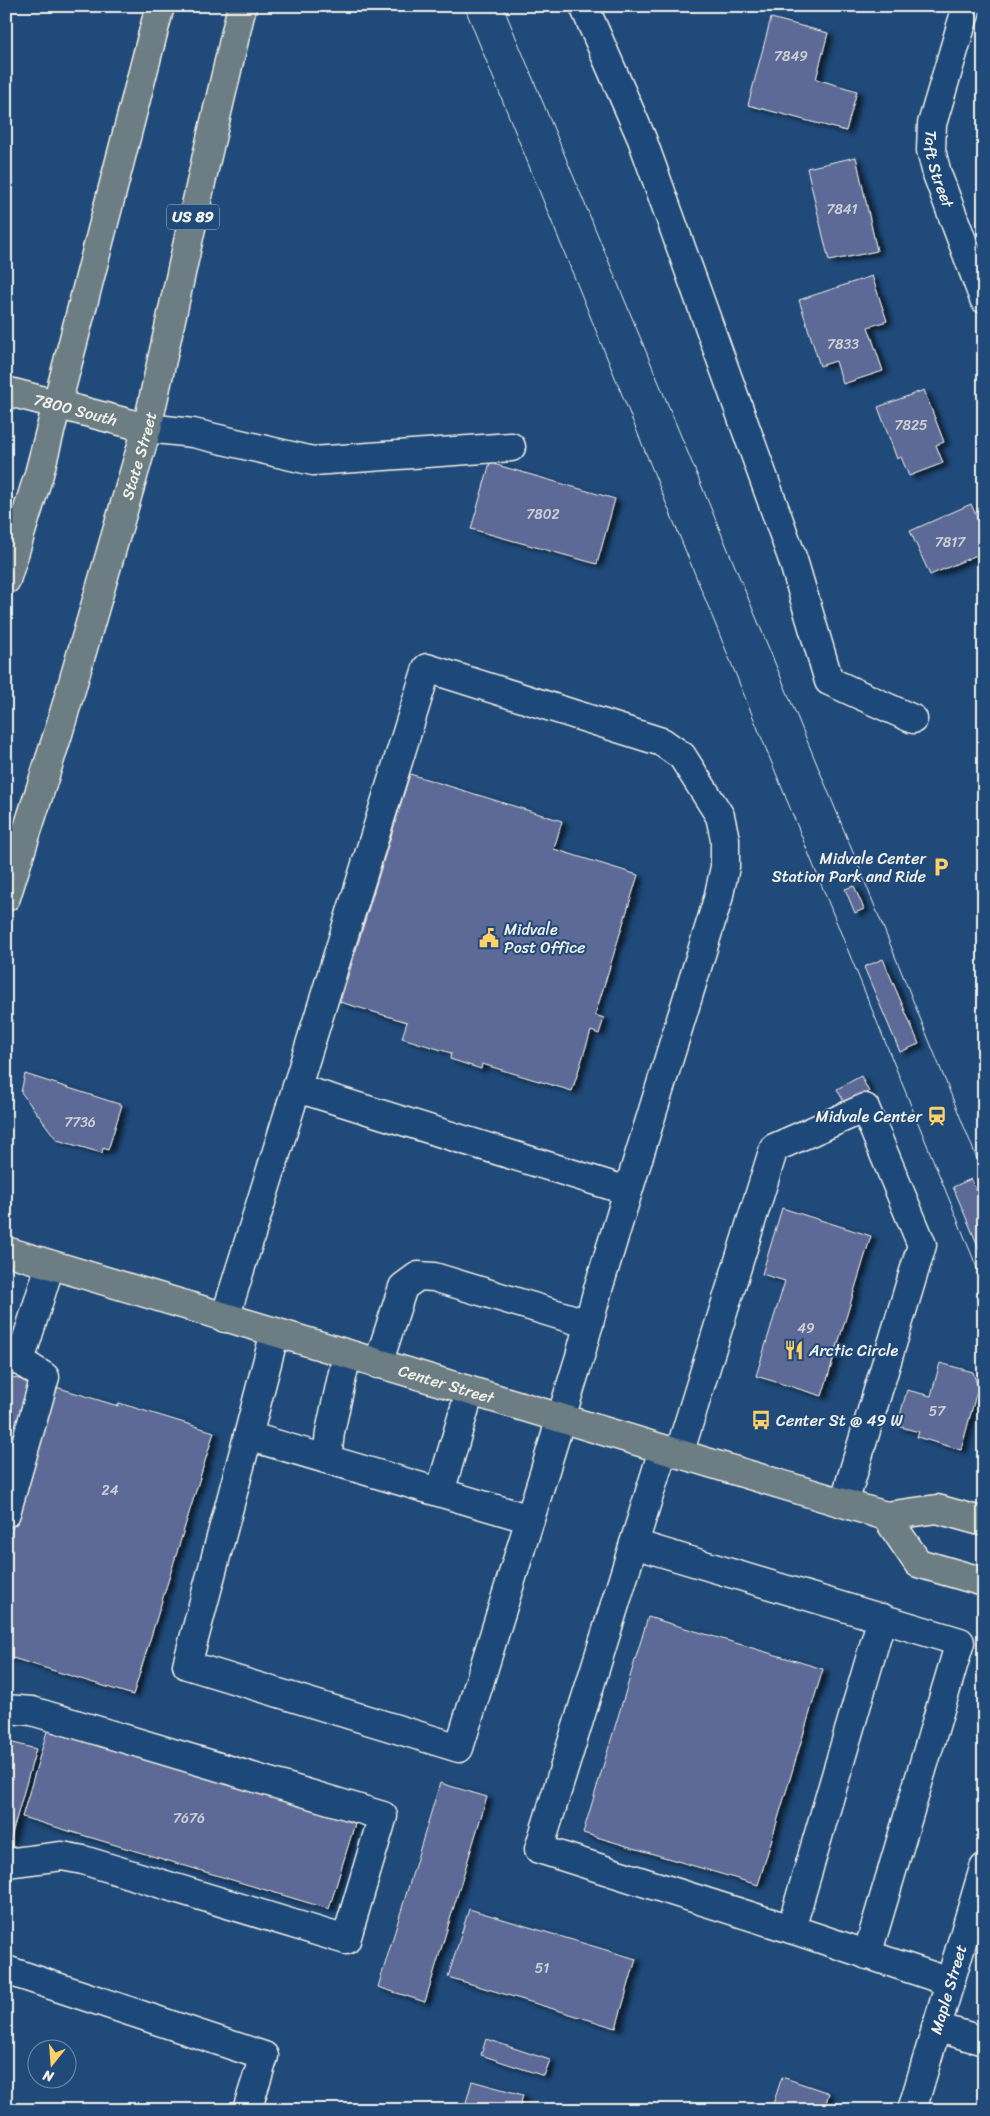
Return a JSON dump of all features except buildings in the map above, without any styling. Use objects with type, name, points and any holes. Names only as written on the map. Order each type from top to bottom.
[{"type":"main road","points":[[6,580],[12,545],[39,474],[160,6]]},
{"type":"main road","name":"State Street","points":[[6,897],[61,724],[147,428],[242,6]]},
{"type":"main road","name":"7800 South","points":[[6,391],[57,406],[147,428]]},
{"type":"main road","name":"Center Street","points":[[6,1251],[886,1516],[937,1509],[984,1522]]},
{"type":"main road","points":[[886,1516],[918,1563],[984,1582]]},
{"type":"street","points":[[584,6],[642,139],[793,560],[829,681],[913,719]]},
{"type":"street","name":"Taft Street","points":[[971,21],[932,124],[931,150],[937,174],[984,299]]},
{"type":"street","points":[[147,428],[193,433],[313,461],[511,447]]},
{"type":"street","points":[[225,1318],[297,1088],[322,1000],[427,668],[662,742],[682,756],[720,816],[725,838],[724,875],[628,1191],[562,1419],[460,1748],[187,1665],[274,1332]]},
{"type":"street","points":[[297,1088],[628,1191]]},
{"type":"street","points":[[844,1504],[922,1245],[865,1108],[774,1148],[671,1452],[634,1544],[538,1849],[791,1929],[950,1982]]},
{"type":"street","points":[[6,1513],[46,1377],[13,1359],[50,1265]]},
{"type":"street","points":[[378,1364],[403,1287],[418,1276],[434,1277],[589,1324]]},
{"type":"street","points":[[327,1460],[330,1432],[348,1354]]},
{"type":"street","points":[[440,1492],[470,1391]]},
{"type":"street","points":[[248,1436],[530,1519]]},
{"type":"street","points":[[634,1544],[960,1642],[867,1955]]},
{"type":"street","points":[[791,1929],[882,1618]]},
{"type":"street","points":[[6,1709],[32,1711],[383,1816],[346,1940],[83,1860],[62,1856],[46,1856],[6,1863]]},
{"type":"street","name":"Maple Street","points":[[912,2110],[984,1868]]},
{"type":"street","points":[[6,1970],[264,2056],[247,2110]]},
{"type":"street","points":[[936,2027],[984,2041]]},
{"type":"tram line","points":[[464,6],[984,1285]]},
{"type":"tram line","points":[[503,6],[835,808],[984,1176]]},
{"type":"place","name":"Midvale Center Station Park and Ride","points":[[941,867]]},
{"type":"place","name":"Midvale Post Office","points":[[489,938]]},
{"type":"place","name":"Midvale Center","points":[[937,1116]]},
{"type":"place","name":"Arctic Circle","points":[[794,1350]]},
{"type":"place","name":"Center St @ 49 W","points":[[761,1420]]}]
